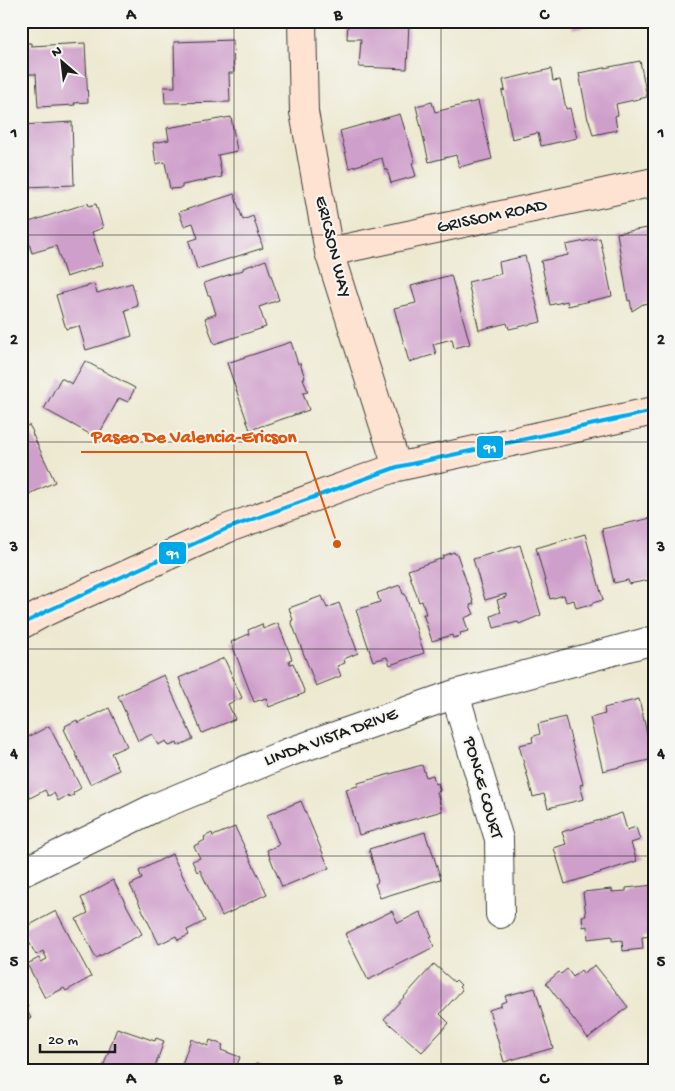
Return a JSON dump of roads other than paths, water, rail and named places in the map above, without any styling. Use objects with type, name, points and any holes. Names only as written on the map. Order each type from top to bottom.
[{"type":"street","name":"ERICSON WAY","points":[[302,21],[304,112],[329,252],[397,467]]},
{"type":"street","name":"GRISSOM ROAD","points":[[329,252],[654,182]]},
{"type":"street","points":[[21,625],[226,529],[397,467],[654,411]]},
{"type":"street","name":"LINDA VISTA DRIVE","points":[[21,873],[154,808],[278,757],[455,694],[654,640]]},
{"type":"street","name":"PONCE COURT","points":[[455,694],[498,839],[500,914]]},
{"type":"place","name":"Paseo De Valencia-Ericson","points":[[337,544]]}]
